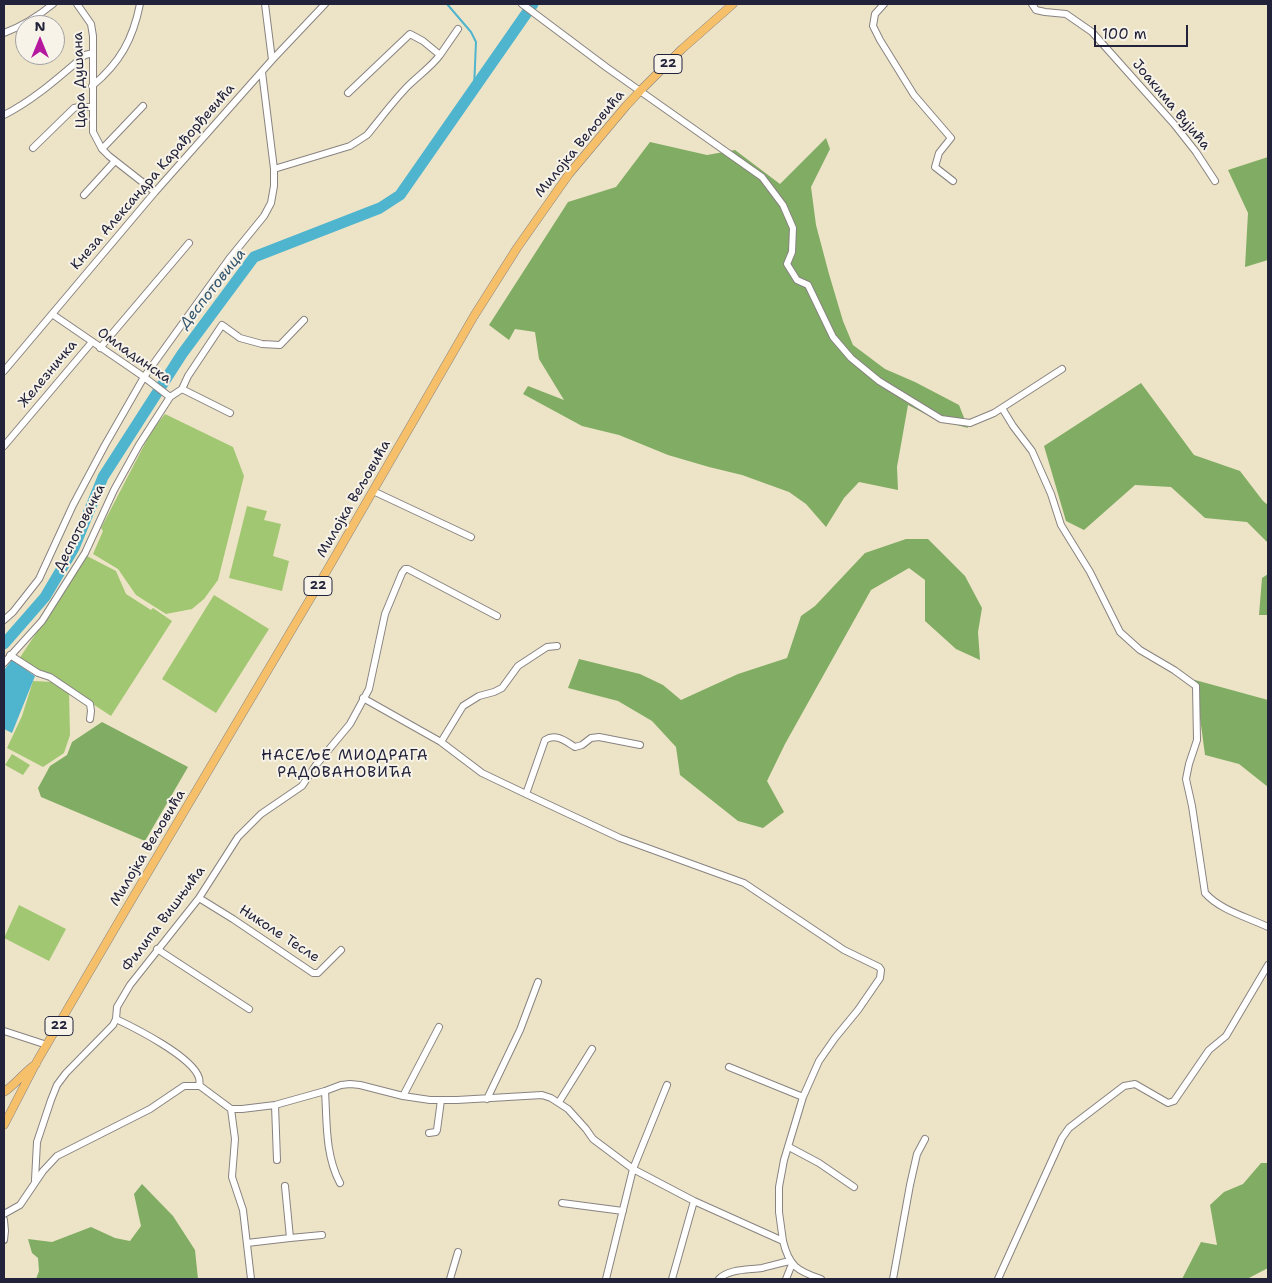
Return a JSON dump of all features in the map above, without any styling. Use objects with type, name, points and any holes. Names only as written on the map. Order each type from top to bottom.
[{"type":"main road","name":"Милојка Вељовића","points":[[4,1125],[36,1063],[474,316],[517,248],[568,174],[640,90],[733,4]]},
{"type":"main road","points":[[4,1092],[36,1063]]},
{"type":"street","points":[[4,32],[23,25],[38,16],[52,4]]},
{"type":"street","name":"Цара Душана","points":[[78,4],[91,24],[93,36],[93,132],[102,149],[155,192]]},
{"type":"street","points":[[92,86],[104,76],[122,54],[129,42],[140,4]]},
{"type":"street","points":[[265,4],[272,60]]},
{"type":"street","name":"Кнеза Александра Карађорђевића","points":[[4,371],[155,192],[272,60],[325,4]]},
{"type":"street","points":[[522,4],[762,177],[783,204],[793,228],[792,252],[787,264],[797,280],[808,285],[833,337],[851,358],[879,381],[941,419],[970,422],[994,413],[1062,369]]},
{"type":"street","points":[[884,4],[875,14],[872,26],[914,95],[951,138],[939,153],[935,167],[954,181]]},
{"type":"street","name":"Јоакима Вујића","points":[[1032,4],[1036,10],[1066,14],[1092,32],[1174,124],[1196,152],[1215,181]]},
{"type":"street","points":[[274,169],[350,146],[367,135],[409,85],[425,72],[440,55],[458,29]]},
{"type":"street","points":[[348,92],[410,34],[423,41],[440,55]]},
{"type":"street","points":[[4,115],[40,92],[84,54],[93,53]]},
{"type":"street","points":[[4,620],[13,612],[39,579],[73,505],[144,377],[229,259],[264,216],[271,203],[274,169],[262,72]]},
{"type":"street","points":[[102,149],[143,106]]},
{"type":"street","points":[[33,148],[74,108],[93,107]]},
{"type":"street","points":[[84,195],[115,161]]},
{"type":"street","points":[[100,348],[189,243]]},
{"type":"street","name":"Омладинска","points":[[52,314],[168,395],[182,389],[188,376],[222,325],[240,338],[262,344],[280,345],[304,320]]},
{"type":"street","name":"Железничка","points":[[4,446],[92,342]]},
{"type":"street","points":[[182,389],[230,413]]},
{"type":"street","name":"Деспотовачка","points":[[4,663],[42,621],[84,553],[114,490],[168,395]]},
{"type":"street","points":[[1002,408],[1032,451],[1051,494],[1061,525],[1090,572],[1120,632],[1140,650],[1174,670],[1196,686],[1197,740],[1186,779],[1205,893],[1211,900],[1268,927]]},
{"type":"street","points":[[373,491],[471,537]]},
{"type":"street","name":"Филипа Вишњића","points":[[35,1181],[37,1142],[50,1100],[57,1085],[66,1073],[113,1025],[116,1019],[117,1008],[130,985],[199,898],[238,837],[261,814],[302,786],[316,765],[350,724],[369,689],[385,614],[405,569],[497,616]]},
{"type":"street","points":[[440,742],[463,706],[479,696],[502,688],[518,666],[547,646],[557,646]]},
{"type":"street","points":[[10,655],[38,673],[50,677],[90,704],[92,711],[90,719]]},
{"type":"street","points":[[364,698],[440,742],[482,773],[620,838],[744,883],[844,950],[876,964],[881,970],[880,978],[819,1061],[803,1096],[784,1160],[779,1187],[779,1212],[783,1241],[791,1263],[811,1276],[821,1279]]},
{"type":"street","points":[[526,794],[545,740],[550,737],[556,737],[575,747],[582,746],[591,738],[599,737],[640,745]]},
{"type":"street","name":"Николе Тесле","points":[[199,898],[313,973],[318,973],[341,950]]},
{"type":"street","points":[[157,949],[249,1009]]},
{"type":"street","points":[[998,1279],[1062,1138],[1069,1128],[1124,1086],[1135,1084],[1168,1103],[1174,1101],[1209,1050],[1226,1036],[1268,965]]},
{"type":"street","points":[[486,1099],[520,1030],[538,982]]},
{"type":"street","points":[[116,1019],[176,1053],[195,1072],[199,1078],[200,1086]]},
{"type":"street","points":[[403,1096],[439,1027]]},
{"type":"street","points":[[4,1031],[47,1045]]},
{"type":"street","points":[[559,1102],[592,1049]]},
{"type":"street","points":[[729,1067],[803,1096]]},
{"type":"street","points":[[4,1214],[20,1205],[35,1181],[51,1162],[62,1153],[150,1109],[184,1086],[200,1086],[232,1109],[242,1109],[275,1105],[340,1085],[350,1084],[430,1100],[542,1095],[551,1098],[559,1102],[576,1118],[593,1139],[633,1169],[694,1201],[783,1241]]},
{"type":"street","points":[[606,1279],[633,1169],[667,1085]]},
{"type":"street","points":[[324,1091],[328,1147],[335,1174],[340,1183]]},
{"type":"street","points":[[429,1133],[436,1132],[437,1130],[441,1100]]},
{"type":"street","points":[[275,1105],[276,1160]]},
{"type":"street","points":[[232,1109],[235,1139],[232,1177],[243,1210],[251,1279]]},
{"type":"street","points":[[893,1279],[917,1154],[926,1138]]},
{"type":"street","points":[[789,1146],[819,1163],[854,1187]]},
{"type":"street","points":[[285,1186],[290,1238]]},
{"type":"street","points":[[672,1279],[694,1201]]},
{"type":"street","points":[[562,1203],[623,1211]]},
{"type":"street","points":[[4,1220],[4,1240]]},
{"type":"street","points":[[247,1243],[322,1236]]},
{"type":"street","points":[[450,1279],[458,1252]]},
{"type":"street","points":[[719,1279],[724,1274],[732,1272],[791,1263]]},
{"type":"street","points":[[786,1279],[791,1263]]},
{"type":"green space","points":[[826,138],[830,149],[811,187],[816,225],[829,274],[843,321],[853,345],[885,369],[959,405],[968,428],[935,419],[908,405],[897,467],[898,490],[859,482],[844,498],[826,527],[806,504],[789,492],[742,475],[668,455],[619,435],[582,426],[523,394],[528,386],[564,400],[539,359],[535,332],[515,329],[509,340],[489,325],[568,202],[616,187],[650,142],[707,155],[735,150],[780,184]]},
{"type":"green space","points":[[1268,157],[1268,260],[1245,267],[1248,213],[1228,170]]},
{"type":"green space","points":[[1141,383],[1194,455],[1240,471],[1268,505],[1268,543],[1247,522],[1205,518],[1171,487],[1135,485],[1084,530],[1066,521],[1044,446]]},
{"type":"green space","points":[[165,414],[233,447],[244,476],[218,580],[204,599],[192,609],[166,614],[136,595],[118,569],[93,554],[103,531],[101,528],[152,430]]},
{"type":"green space","points":[[247,506],[267,511],[264,520],[281,524],[273,556],[289,561],[282,591],[229,578]]},
{"type":"green space","points":[[906,539],[928,539],[965,576],[982,608],[978,632],[980,660],[956,649],[925,621],[925,580],[909,568],[871,590],[785,744],[767,781],[784,812],[763,828],[738,821],[680,775],[676,747],[652,721],[618,701],[568,688],[579,659],[640,674],[663,685],[681,700],[738,674],[787,658],[801,616],[815,606],[865,553]]},
{"type":"green space","points":[[87,556],[116,571],[126,594],[151,610],[153,608],[172,621],[111,716],[44,672],[39,673],[19,659]]},
{"type":"green space","points":[[1268,574],[1268,615],[1259,615],[1262,578]]},
{"type":"green space","points":[[214,595],[269,629],[216,713],[162,679]]},
{"type":"green space","points":[[1195,680],[1268,700],[1268,787],[1239,764],[1205,755]]},
{"type":"green space","points":[[33,681],[54,682],[69,692],[70,735],[64,753],[43,767],[7,748],[22,716]]},
{"type":"green space","points":[[102,722],[188,767],[145,841],[41,797],[38,788],[50,766],[67,755],[72,742]]},
{"type":"green space","points":[[12,754],[30,765],[23,775],[5,765]]},
{"type":"green space","points":[[19,905],[66,929],[49,961],[4,938]]},
{"type":"green space","points":[[1261,1163],[1268,1163],[1268,1268],[1247,1279],[1182,1279],[1201,1242],[1217,1245],[1210,1205],[1224,1192],[1243,1184]]},
{"type":"green space","points":[[142,1184],[173,1216],[195,1250],[198,1279],[36,1279],[39,1271],[38,1258],[32,1253],[28,1239],[52,1242],[91,1227],[115,1238],[130,1241],[141,1226],[134,1194]]},
{"type":"water","points":[[12,660],[35,676],[12,733],[4,729],[4,670]]},
{"type":"waterway","points":[[447,4],[471,32],[476,42],[474,88]]},
{"type":"waterway","name":"Деспотовица","points":[[4,644],[45,597],[74,548],[103,477],[182,354],[254,257],[380,208],[400,195],[533,4]]},
{"type":"district","name":"НАСЕЉЕ МИОДРАГА РАДОВАНОВИЋА","points":[[345,764]]}]
